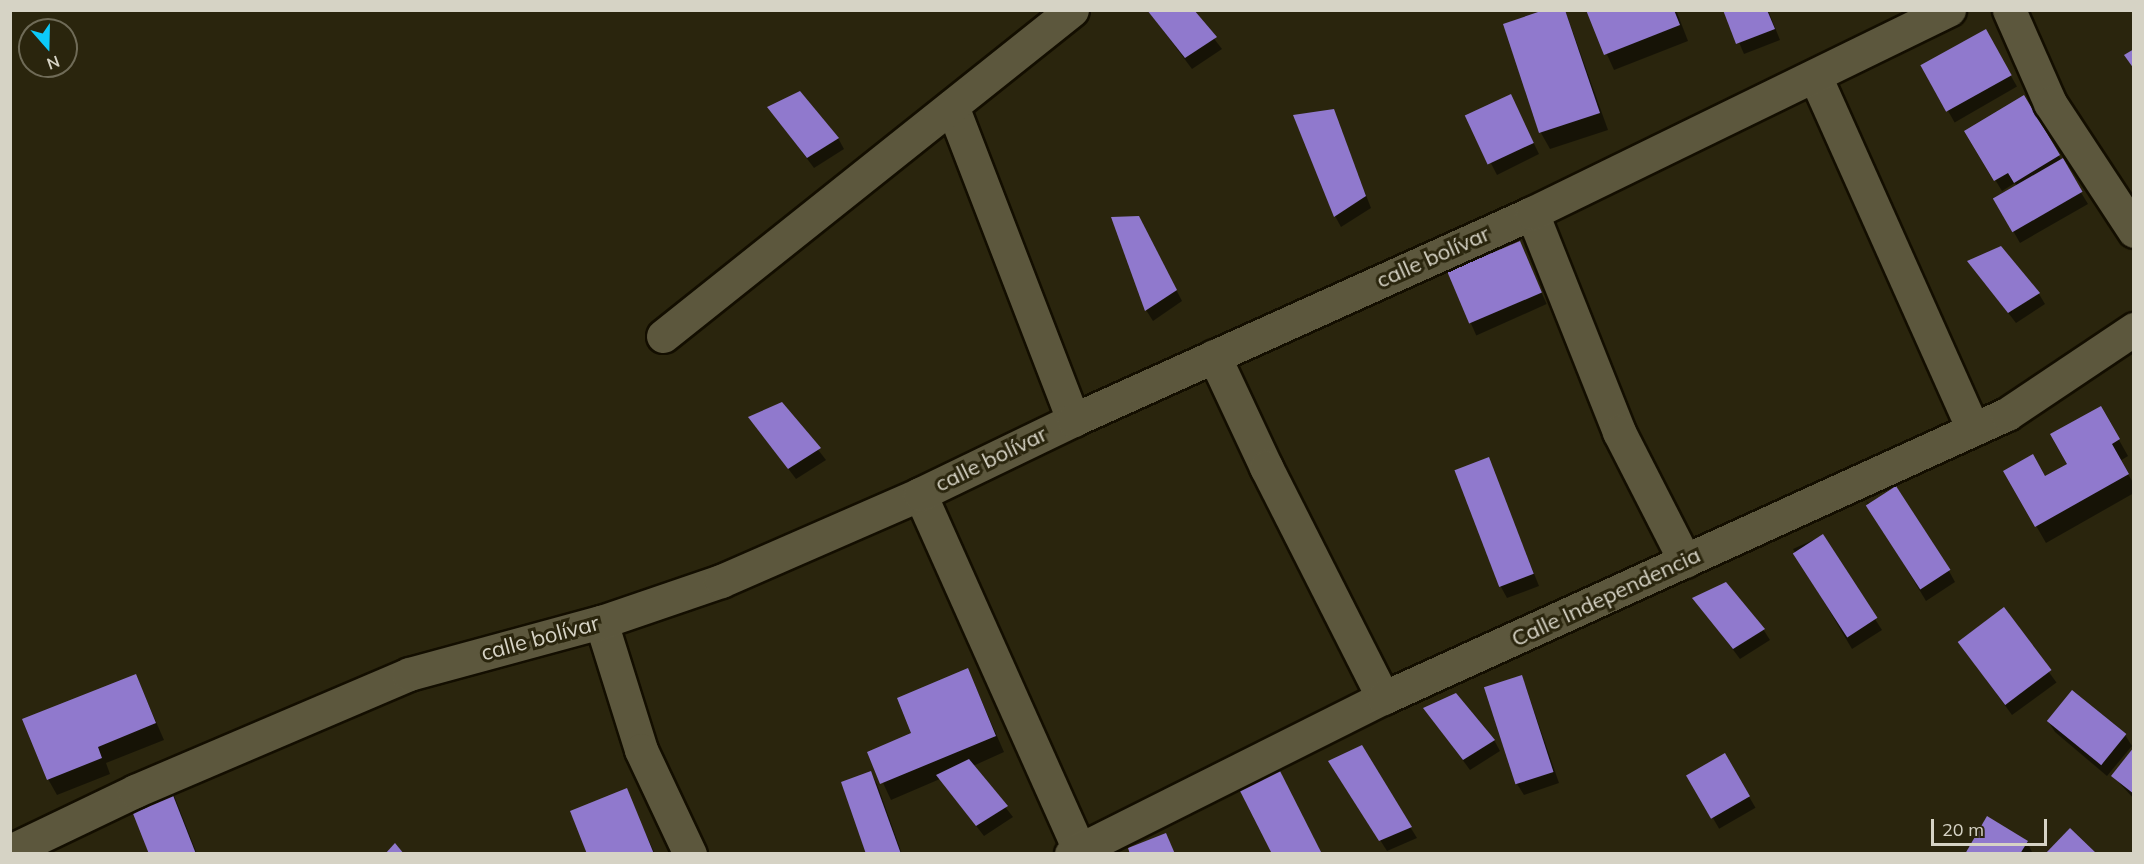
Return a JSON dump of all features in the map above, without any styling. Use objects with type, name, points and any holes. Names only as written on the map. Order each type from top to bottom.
[{"type":"street","points":[[663,336],[1072,10]]},
{"type":"street","name":"calle bolívar","points":[[10,851],[135,791],[409,674],[601,622],[721,581],[920,494],[1073,420],[1532,213],[1950,10]]},
{"type":"street","points":[[2009,10],[2050,103],[2133,231]]},
{"type":"street","points":[[1815,76],[1973,429]]},
{"type":"street","points":[[952,106],[1073,420]]},
{"type":"street","points":[[1532,213],[1619,432],[1685,561]]},
{"type":"street","name":"Calle Independencia","points":[[1075,852],[1383,698],[2007,414],[2133,329]]},
{"type":"street","points":[[1214,356],[1383,698]]},
{"type":"street","points":[[920,494],[1075,852]]},
{"type":"street","points":[[601,622],[641,750],[690,854]]},
{"type":"building","points":[[1147,10],[1194,10],[1217,37],[1185,58]]},
{"type":"building","points":[[1544,10],[1565,10],[1600,113],[1539,133],[1503,24]]},
{"type":"building","points":[[1586,10],[1674,10],[1680,25],[1604,55]]},
{"type":"building","points":[[1723,10],[1767,10],[1775,29],[1736,44]]},
{"type":"building","points":[[1986,29],[2012,75],[1946,112],[1920,65]]},
{"type":"building","points":[[2134,49],[2134,69],[2124,55]]},
{"type":"building","points":[[800,91],[839,138],[807,158],[767,107]]},
{"type":"building","points":[[1511,94],[1534,143],[1488,164],[1465,116]]},
{"type":"building","points":[[2024,95],[2060,155],[2014,183],[2008,173],[1994,181],[1964,131]]},
{"type":"building","points":[[1334,109],[1366,196],[1334,217],[1293,115]]},
{"type":"building","points":[[2063,158],[2082,192],[2012,232],[1993,198]]},
{"type":"building","points":[[1139,216],[1177,290],[1145,311],[1111,217]]},
{"type":"building","points":[[1520,241],[1542,293],[1469,323],[1447,272]]},
{"type":"building","points":[[2001,246],[2040,293],[2008,313],[1967,261]]},
{"type":"building","points":[[782,402],[821,448],[788,469],[748,417]]},
{"type":"building","points":[[2101,406],[2120,439],[2112,444],[2129,474],[2035,527],[2003,471],[2033,454],[2045,476],[2067,464],[2050,434]]},
{"type":"building","points":[[1489,457],[1534,574],[1499,587],[1454,470]]},
{"type":"building","points":[[1896,486],[1950,570],[1920,589],[1866,506]]},
{"type":"building","points":[[1823,534],[1877,618],[1847,637],[1793,554]]},
{"type":"building","points":[[1726,582],[1765,629],[1733,649],[1692,598]]},
{"type":"building","points":[[2004,607],[2052,670],[2005,705],[1958,642]]},
{"type":"building","points":[[968,668],[996,736],[880,784],[867,752],[911,733],[897,698]]},
{"type":"building","points":[[136,674],[156,723],[98,747],[102,758],[47,780],[22,719]]},
{"type":"building","points":[[1522,675],[1554,772],[1515,784],[1484,687]]},
{"type":"building","points":[[2072,690],[2126,734],[2101,765],[2047,721]]},
{"type":"building","points":[[1456,693],[1495,740],[1463,760],[1423,708]]},
{"type":"building","points":[[1362,745],[1412,827],[1379,841],[1328,761]]},
{"type":"building","points":[[2134,747],[2134,794],[2111,776]]},
{"type":"building","points":[[1725,753],[1750,796],[1711,819],[1686,776]]},
{"type":"building","points":[[969,759],[1008,806],[976,826],[936,775]]},
{"type":"building","points":[[1279,769],[1322,854],[1272,854],[1239,789]]},
{"type":"building","points":[[871,771],[901,854],[866,854],[841,782]]},
{"type":"building","points":[[167,780],[196,854],[149,854],[126,796]]},
{"type":"building","points":[[627,788],[654,854],[587,854],[570,811]]},
{"type":"building","points":[[1987,816],[2028,841],[2020,854],[1965,854]]},
{"type":"building","points":[[2070,828],[2097,854],[2045,854]]},
{"type":"building","points":[[1166,833],[1175,854],[1130,854],[1128,848]]},
{"type":"building","points":[[395,843],[404,854],[385,854]]}]
